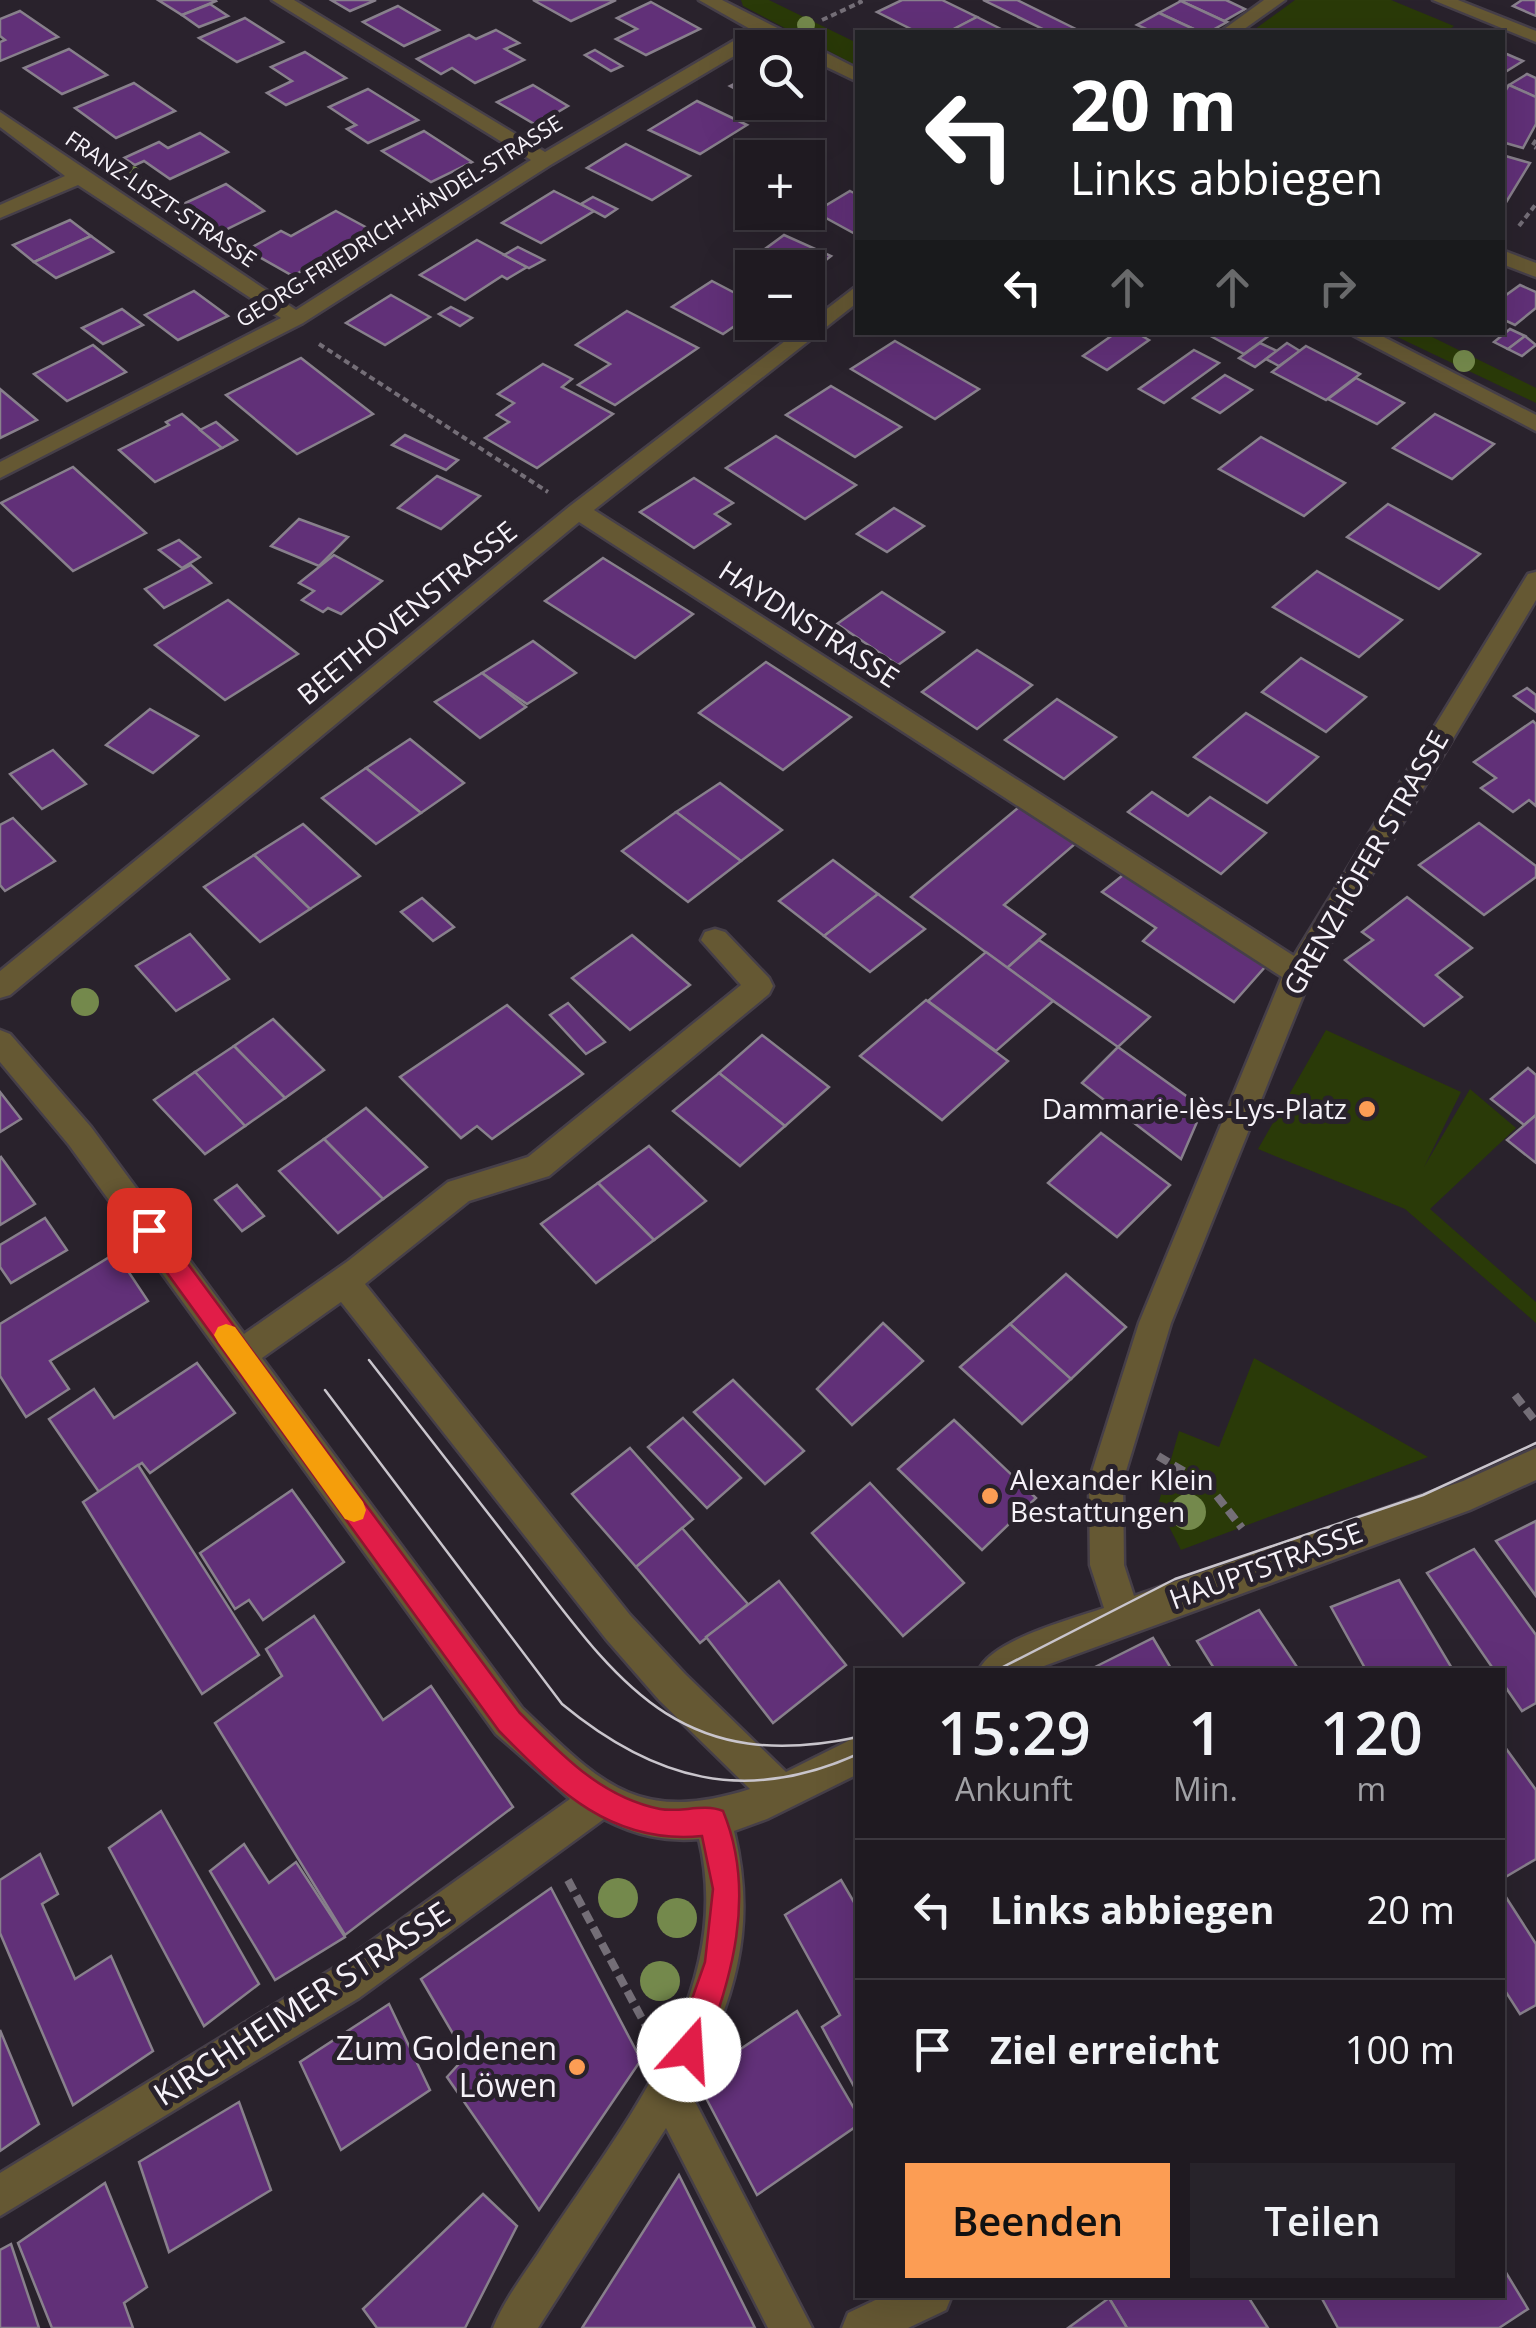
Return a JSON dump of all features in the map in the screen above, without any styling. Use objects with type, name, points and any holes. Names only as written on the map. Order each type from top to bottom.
[{"type":"street","points":[[281,0],[545,160]]},
{"type":"street","points":[[708,0],[765,30]]},
{"type":"street","points":[[1232,30],[1276,0]]},
{"type":"street","points":[[1442,0],[1536,37]]},
{"type":"street","name":"GEORG-FRIEDRICH-HÄNDEL-STRASSE","points":[[0,472],[296,319],[545,160],[735,48]]},
{"type":"street","points":[[825,60],[855,74]]},
{"type":"street","name":"FRANZ-LISZT-STRASSE","points":[[0,118],[79,177],[296,319]]},
{"type":"street","points":[[0,212],[79,177]]},
{"type":"street","points":[[1505,257],[1536,271]]},
{"type":"street","name":"BEETHOVENSTRASSE","points":[[0,987],[578,511],[855,294]]},
{"type":"street","points":[[1363,335],[1536,424]]},
{"type":"street","name":"HAYDNSTRASSE","points":[[578,511],[1298,973]]},
{"type":"street","name":"GRENZHÖFER STRASSE","points":[[1124,1616],[1108,1565],[1106,1481],[1155,1323],[1298,973],[1536,580]]},
{"type":"street","points":[[241,1354],[344,1282],[459,1190],[538,1167],[760,986],[714,940]]},
{"type":"street","points":[[0,1042],[80,1136],[509,1721],[552,1765],[598,1800],[633,1818],[672,1825],[713,1820],[855,1755]]},
{"type":"street","points":[[344,1282],[608,1615],[672,1687],[780,1792]]},
{"type":"street","name":"HAUPTSTRASSE","points":[[1001,1668],[1124,1616],[1470,1494],[1536,1464]]},
{"type":"street","name":"KIRCHHEIMER STRASSE","points":[[0,2196],[344,1984],[598,1800]]},
{"type":"street","points":[[514,2328],[668,2090],[689,2050],[719,1962],[727,1889],[713,1820]]},
{"type":"street","points":[[668,2090],[791,2328]]},
{"type":"street","points":[[863,2328],[925,2298]]},
{"type":"path","points":[[1536,140],[1532,146],[1536,148]]},
{"type":"path","points":[[296,319],[303,334],[578,511]]},
{"type":"path","points":[[1514,1395],[1536,1422]]},
{"type":"path","points":[[1118,1433],[1210,1486],[1273,1563]]},
{"type":"path","points":[[546,1838],[657,2047],[668,2090]]},
{"type":"green space","points":[[741,0],[769,0],[855,42],[855,65],[825,49],[825,30],[789,30],[743,6]]},
{"type":"green space","points":[[1295,0],[1391,0],[1454,26],[1449,30],[1254,30]]},
{"type":"green space","points":[[1393,335],[1428,335],[1536,388],[1536,403]]},
{"type":"green space","points":[[1326,1030],[1461,1092],[1424,1167],[1470,1089],[1516,1128],[1430,1209],[1536,1302],[1536,1323],[1405,1209],[1258,1149]]},
{"type":"green space","points":[[1254,1358],[1428,1457],[1181,1550],[1158,1505],[1179,1431],[1219,1447]]},
{"type":"building","points":[[158,0],[215,0],[216,1],[182,15]]},
{"type":"building","points":[[331,0],[376,0],[350,11]]},
{"type":"building","points":[[533,0],[616,0],[571,21]]},
{"type":"building","points":[[902,0],[942,0],[977,17],[952,30],[913,30],[877,12]]},
{"type":"building","points":[[983,0],[1017,0],[1078,30],[1045,30]]},
{"type":"building","points":[[1179,0],[1226,0],[1245,9],[1224,21]]},
{"type":"building","points":[[1522,0],[1536,0],[1536,16],[1513,6]]},
{"type":"building","points":[[1181,1],[1227,22],[1213,30],[1196,30],[1159,13]]},
{"type":"building","points":[[651,2],[700,29],[646,55],[616,39],[637,29],[617,18]]},
{"type":"building","points":[[210,4],[228,16],[199,27],[182,15]]},
{"type":"building","points":[[398,6],[439,30],[404,46],[363,22]]},
{"type":"building","points":[[20,11],[58,37],[0,61],[0,42],[5,40],[0,36],[0,19]]},
{"type":"building","points":[[1159,13],[1196,30],[1148,30],[1137,25]]},
{"type":"building","points":[[977,17],[1003,30],[952,30]]},
{"type":"building","points":[[245,18],[283,42],[237,62],[199,38]]},
{"type":"building","points":[[496,30],[519,43],[505,49],[524,60],[475,83],[452,68],[441,74],[417,59],[469,35],[476,39]]},
{"type":"building","points":[[69,49],[107,75],[62,94],[24,68]]},
{"type":"building","points":[[595,50],[622,66],[611,71],[585,55]]},
{"type":"building","points":[[305,52],[346,78],[286,105],[267,93],[292,81],[271,67]]},
{"type":"building","points":[[1505,53],[1523,61],[1505,72]]},
{"type":"building","points":[[1527,74],[1536,78],[1536,97],[1509,85]]},
{"type":"building","points":[[134,83],[175,111],[116,138],[75,108]]},
{"type":"building","points":[[533,85],[568,106],[536,125],[497,102]]},
{"type":"building","points":[[1509,85],[1536,97],[1536,124],[1523,148],[1505,143],[1505,91]]},
{"type":"building","points":[[368,89],[418,120],[368,143],[347,129],[356,125],[329,107]]},
{"type":"building","points":[[697,101],[747,125],[700,154],[649,130]]},
{"type":"building","points":[[424,131],[472,162],[431,182],[382,151]]},
{"type":"building","points":[[200,133],[228,152],[170,179],[144,161],[135,165],[124,158],[159,142],[168,148]]},
{"type":"building","points":[[626,144],[690,176],[652,200],[587,168]]},
{"type":"building","points":[[1505,156],[1530,163],[1505,204]]},
{"type":"building","points":[[226,184],[264,211],[219,233],[181,205]]},
{"type":"building","points":[[554,191],[594,211],[541,243],[502,223]]},
{"type":"building","points":[[850,191],[855,194],[855,234],[825,217],[825,206]]},
{"type":"building","points":[[593,197],[617,209],[605,217],[581,204]]},
{"type":"building","points":[[336,211],[371,230],[293,276],[247,250],[281,231],[291,236]]},
{"type":"building","points":[[70,220],[91,236],[34,262],[13,245]]},
{"type":"building","points":[[784,235],[818,250],[764,250]]},
{"type":"building","points":[[91,236],[113,252],[56,278],[34,262]]},
{"type":"building","points":[[477,240],[527,267],[507,279],[502,276],[465,300],[420,275]]},
{"type":"building","points":[[518,247],[544,260],[529,268],[504,255]]},
{"type":"building","points":[[712,281],[735,293],[735,326],[723,334],[672,307]]},
{"type":"building","points":[[1520,285],[1536,292],[1536,308],[1515,325],[1505,320],[1505,296]]},
{"type":"building","points":[[194,291],[228,316],[178,340],[145,315]]},
{"type":"building","points":[[391,295],[430,317],[385,345],[346,323]]},
{"type":"building","points":[[451,307],[472,318],[460,326],[439,314]]},
{"type":"building","points":[[122,309],[143,325],[103,344],[82,328]]},
{"type":"building","points":[[627,311],[698,348],[615,405],[578,385],[610,364],[576,345]]},
{"type":"building","points":[[1510,329],[1525,336],[1508,349],[1494,342]]},
{"type":"building","points":[[1113,335],[1140,335],[1149,340],[1107,370],[1083,356]]},
{"type":"building","points":[[1209,335],[1270,335],[1244,354]]},
{"type":"building","points":[[1525,336],[1536,345],[1522,356],[1508,349]]},
{"type":"building","points":[[895,341],[979,389],[935,419],[851,369]]},
{"type":"building","points":[[1260,343],[1277,351],[1255,367],[1239,358]]},
{"type":"building","points":[[1287,343],[1300,351],[1279,366],[1266,359]]},
{"type":"building","points":[[93,345],[126,372],[67,401],[34,374]]},
{"type":"building","points":[[1306,346],[1360,374],[1326,400],[1272,372]]},
{"type":"building","points":[[1194,350],[1219,363],[1164,403],[1139,389]]},
{"type":"building","points":[[301,358],[373,414],[297,454],[226,395]]},
{"type":"building","points":[[543,364],[572,379],[562,387],[613,414],[537,468],[485,438],[509,422],[497,415],[514,403],[498,394]]},
{"type":"building","points":[[1225,375],[1252,390],[1220,413],[1193,398]]},
{"type":"building","points":[[1356,378],[1404,403],[1377,424],[1328,399]]},
{"type":"building","points":[[831,386],[901,427],[855,457],[786,415]]},
{"type":"building","points":[[0,389],[37,420],[0,438]]},
{"type":"building","points":[[182,414],[222,448],[155,482],[119,450],[169,425],[166,422]]},
{"type":"building","points":[[1435,414],[1494,444],[1452,479],[1393,448]]},
{"type":"building","points":[[216,422],[237,440],[222,448],[200,430]]},
{"type":"building","points":[[405,435],[458,460],[446,470],[392,445]]},
{"type":"building","points":[[776,436],[856,485],[805,519],[726,468]]},
{"type":"building","points":[[1261,437],[1345,483],[1304,516],[1219,469]]},
{"type":"building","points":[[73,467],[146,533],[73,571],[1,503]]},
{"type":"building","points":[[437,476],[480,496],[441,529],[398,508]]},
{"type":"building","points":[[694,478],[733,503],[715,514],[730,524],[694,548],[640,512]]},
{"type":"building","points":[[1388,504],[1480,554],[1439,589],[1347,537]]},
{"type":"building","points":[[894,508],[924,526],[887,552],[857,534]]},
{"type":"building","points":[[299,519],[348,537],[319,566],[271,546]]},
{"type":"building","points":[[179,540],[200,557],[182,568],[159,550]]},
{"type":"building","points":[[334,555],[382,581],[341,614],[328,608],[323,612],[302,600],[314,591],[299,583]]},
{"type":"building","points":[[603,558],[693,614],[635,658],[545,601]]},
{"type":"building","points":[[191,565],[211,583],[164,608],[145,589]]},
{"type":"building","points":[[1317,571],[1402,620],[1359,657],[1273,607]]},
{"type":"building","points":[[882,592],[944,632],[898,665],[837,624]]},
{"type":"building","points":[[228,600],[298,654],[225,700],[155,645]]},
{"type":"building","points":[[533,641],[576,673],[527,704],[482,673]]},
{"type":"building","points":[[977,650],[1032,685],[977,729],[922,692]]},
{"type":"building","points":[[1301,658],[1366,697],[1326,732],[1262,692]]},
{"type":"building","points":[[766,662],[851,717],[783,770],[699,713]]},
{"type":"building","points":[[482,673],[526,707],[480,738],[435,702]]},
{"type":"building","points":[[1527,688],[1536,695],[1536,712],[1514,696]]},
{"type":"building","points":[[1057,699],[1116,737],[1064,779],[1005,740]]},
{"type":"building","points":[[150,709],[198,736],[153,773],[106,745]]},
{"type":"building","points":[[1246,713],[1318,757],[1267,803],[1194,757]]},
{"type":"building","points":[[1533,721],[1536,806],[1529,800],[1513,812],[1481,788],[1496,778],[1474,762]]},
{"type":"building","points":[[410,739],[464,783],[421,813],[366,768]]},
{"type":"building","points":[[53,750],[86,784],[42,809],[10,774]]},
{"type":"building","points":[[366,768],[421,813],[376,844],[322,798]]},
{"type":"building","points":[[720,783],[782,830],[741,861],[676,812]]},
{"type":"building","points":[[1152,792],[1188,816],[1210,797],[1266,833],[1221,874],[1128,812]]},
{"type":"building","points":[[1019,807],[1075,844],[1004,905],[1045,934],[1007,968],[911,897]]},
{"type":"building","points":[[676,812],[741,861],[688,902],[622,851]]},
{"type":"building","points":[[13,818],[55,861],[5,891],[0,885],[0,825]]},
{"type":"building","points":[[1479,823],[1536,866],[1536,877],[1484,915],[1419,865]]},
{"type":"building","points":[[303,824],[360,876],[310,909],[254,855]]},
{"type":"building","points":[[254,855],[310,909],[260,942],[204,887]]},
{"type":"building","points":[[833,860],[878,894],[824,936],[779,901]]},
{"type":"building","points":[[1123,875],[1265,967],[1234,1002],[1143,941],[1156,928],[1102,892]]},
{"type":"building","points":[[878,894],[925,929],[870,972],[824,936]]},
{"type":"building","points":[[1407,897],[1472,948],[1436,975],[1462,997],[1424,1026],[1345,960],[1373,940],[1362,932]]},
{"type":"building","points":[[422,898],[454,927],[433,941],[401,912]]},
{"type":"building","points":[[190,934],[229,979],[176,1011],[136,966]]},
{"type":"building","points":[[632,935],[690,985],[630,1030],[572,978]]},
{"type":"building","points":[[1039,940],[1150,1017],[1118,1047],[1007,968]]},
{"type":"building","points":[[986,952],[1053,1001],[996,1051],[928,1001]]},
{"type":"building","points":[[926,1000],[1008,1061],[942,1120],[860,1056]]},
{"type":"building","points":[[568,1003],[605,1042],[586,1054],[550,1015]]},
{"type":"building","points":[[507,1005],[583,1074],[492,1139],[477,1126],[461,1138],[400,1077]]},
{"type":"building","points":[[273,1019],[324,1070],[285,1098],[234,1046]]},
{"type":"building","points":[[762,1035],[829,1087],[785,1126],[719,1073]]},
{"type":"building","points":[[234,1046],[285,1098],[245,1126],[195,1072]]},
{"type":"building","points":[[1118,1047],[1203,1108],[1181,1159],[1082,1083]]},
{"type":"building","points":[[1528,1068],[1536,1075],[1536,1115],[1524,1125],[1491,1099]]},
{"type":"building","points":[[195,1072],[245,1126],[205,1154],[154,1100]]},
{"type":"building","points":[[719,1073],[785,1126],[740,1166],[673,1111]]},
{"type":"building","points":[[0,1092],[21,1119],[0,1132]]},
{"type":"building","points":[[366,1108],[427,1167],[383,1199],[324,1139]]},
{"type":"building","points":[[1536,1115],[1536,1163],[1507,1140]]},
{"type":"building","points":[[1101,1133],[1170,1185],[1117,1237],[1048,1183]]},
{"type":"building","points":[[324,1139],[383,1199],[338,1233],[279,1171]]},
{"type":"building","points":[[649,1146],[706,1201],[654,1240],[598,1183]]},
{"type":"building","points":[[0,1158],[35,1204],[0,1225]]},
{"type":"building","points":[[598,1183],[654,1240],[596,1283],[541,1224]]},
{"type":"building","points":[[237,1185],[264,1216],[242,1231],[215,1200]]},
{"type":"building","points":[[45,1218],[67,1250],[11,1283],[0,1267],[0,1245]]},
{"type":"building","points":[[116,1253],[148,1301],[50,1361],[69,1389],[26,1417],[0,1376],[0,1324]]},
{"type":"building","points":[[1066,1274],[1126,1327],[1071,1379],[1010,1324]]},
{"type":"building","points":[[883,1323],[923,1361],[852,1425],[817,1389]]},
{"type":"building","points":[[1010,1324],[1071,1379],[1022,1424],[960,1367]]},
{"type":"building","points":[[197,1363],[235,1413],[150,1473],[142,1463],[99,1492],[49,1419],[94,1389],[114,1418]]},
{"type":"building","points":[[733,1380],[804,1451],[765,1484],[694,1412]]},
{"type":"building","points":[[683,1418],[741,1478],[707,1508],[648,1447]]},
{"type":"building","points":[[954,1420],[1036,1498],[982,1550],[898,1469]]},
{"type":"building","points":[[630,1448],[693,1519],[636,1567],[572,1494]]},
{"type":"building","points":[[138,1465],[259,1655],[202,1694],[83,1502]]},
{"type":"building","points":[[870,1483],[964,1583],[903,1636],[812,1533]]},
{"type":"building","points":[[292,1490],[344,1562],[263,1620],[249,1600],[235,1609],[200,1553]]},
{"type":"building","points":[[1536,1521],[1536,1596],[1496,1541]]},
{"type":"building","points":[[682,1528],[748,1604],[700,1643],[636,1567]]},
{"type":"building","points":[[1474,1549],[1536,1635],[1536,1703],[1522,1711],[1505,1686],[1505,1668],[1493,1668],[1427,1573]]},
{"type":"building","points":[[1399,1580],[1452,1668],[1365,1668],[1331,1607]]},
{"type":"building","points":[[779,1581],[846,1665],[773,1723],[706,1637]]},
{"type":"building","points":[[1259,1610],[1298,1668],[1214,1668],[1197,1641]]},
{"type":"building","points":[[314,1616],[383,1720],[431,1686],[513,1807],[345,1935],[215,1723],[282,1676],[266,1649]]},
{"type":"building","points":[[1153,1638],[1171,1668],[1093,1668]]},
{"type":"building","points":[[1505,1747],[1536,1790],[1536,1859],[1505,1877]]},
{"type":"building","points":[[161,1811],[259,1984],[204,2026],[109,1848]]},
{"type":"building","points":[[244,1844],[269,1883],[296,1862],[345,1937],[275,1980],[210,1871]]},
{"type":"building","points":[[40,1854],[58,1894],[42,1904],[75,1979],[111,1956],[153,2051],[73,2105],[0,1933],[0,1880]]},
{"type":"building","points":[[841,1880],[855,1904],[855,2088],[822,2027],[840,2015],[785,1915]]},
{"type":"building","points":[[551,1888],[641,2060],[539,2210],[447,2077],[466,2056],[421,1979]]},
{"type":"building","points":[[1505,1896],[1536,1944],[1536,2005],[1520,2014],[1505,1991]]},
{"type":"building","points":[[389,2004],[430,2090],[341,2150],[300,2062]]},
{"type":"building","points":[[797,2011],[855,2110],[855,2127],[757,2195],[696,2079]]},
{"type":"building","points":[[0,2030],[39,2124],[0,2151]]},
{"type":"building","points":[[239,2102],[271,2190],[169,2252],[139,2162]]},
{"type":"building","points":[[679,2175],[755,2328],[582,2328]]},
{"type":"building","points":[[105,2183],[147,2287],[124,2303],[133,2328],[52,2328],[18,2243]]},
{"type":"building","points":[[483,2194],[517,2226],[465,2328],[377,2328],[363,2309]]},
{"type":"building","points":[[11,2244],[39,2328],[0,2328],[0,2250]]},
{"type":"building","points":[[1505,2271],[1528,2309],[1499,2328],[1338,2328],[1322,2298],[1505,2298]]},
{"type":"building","points":[[1109,2298],[1249,2298],[1268,2328],[1127,2328]]},
{"type":"building","points":[[1109,2298],[1127,2328],[1068,2328]]},
{"type":"tram line","points":[[369,1360],[588,1641],[657,1708],[697,1730],[742,1743],[795,1746],[855,1737]]},
{"type":"tram line","points":[[325,1390],[562,1704],[596,1730],[666,1767],[702,1777],[739,1781],[817,1770],[855,1755]]},
{"type":"tram line","points":[[1001,1668],[1175,1579],[1423,1495],[1536,1443]]},
{"type":"slow traffic","points":[[226,1335],[354,1510]]},
{"type":"place","name":"Dammarie-lès-Lys-Platz","points":[[1367,1109]]},
{"type":"place","name":"Alexander Klein Bestattungen","points":[[990,1496]]},
{"type":"place","name":"Zum Goldenen Löwen","points":[[577,2067]]},
{"type":"route","points":[[149,1230],[509,1721],[552,1765],[598,1800],[633,1818],[672,1825],[713,1820],[727,1889],[719,1962],[689,2050]]}]
